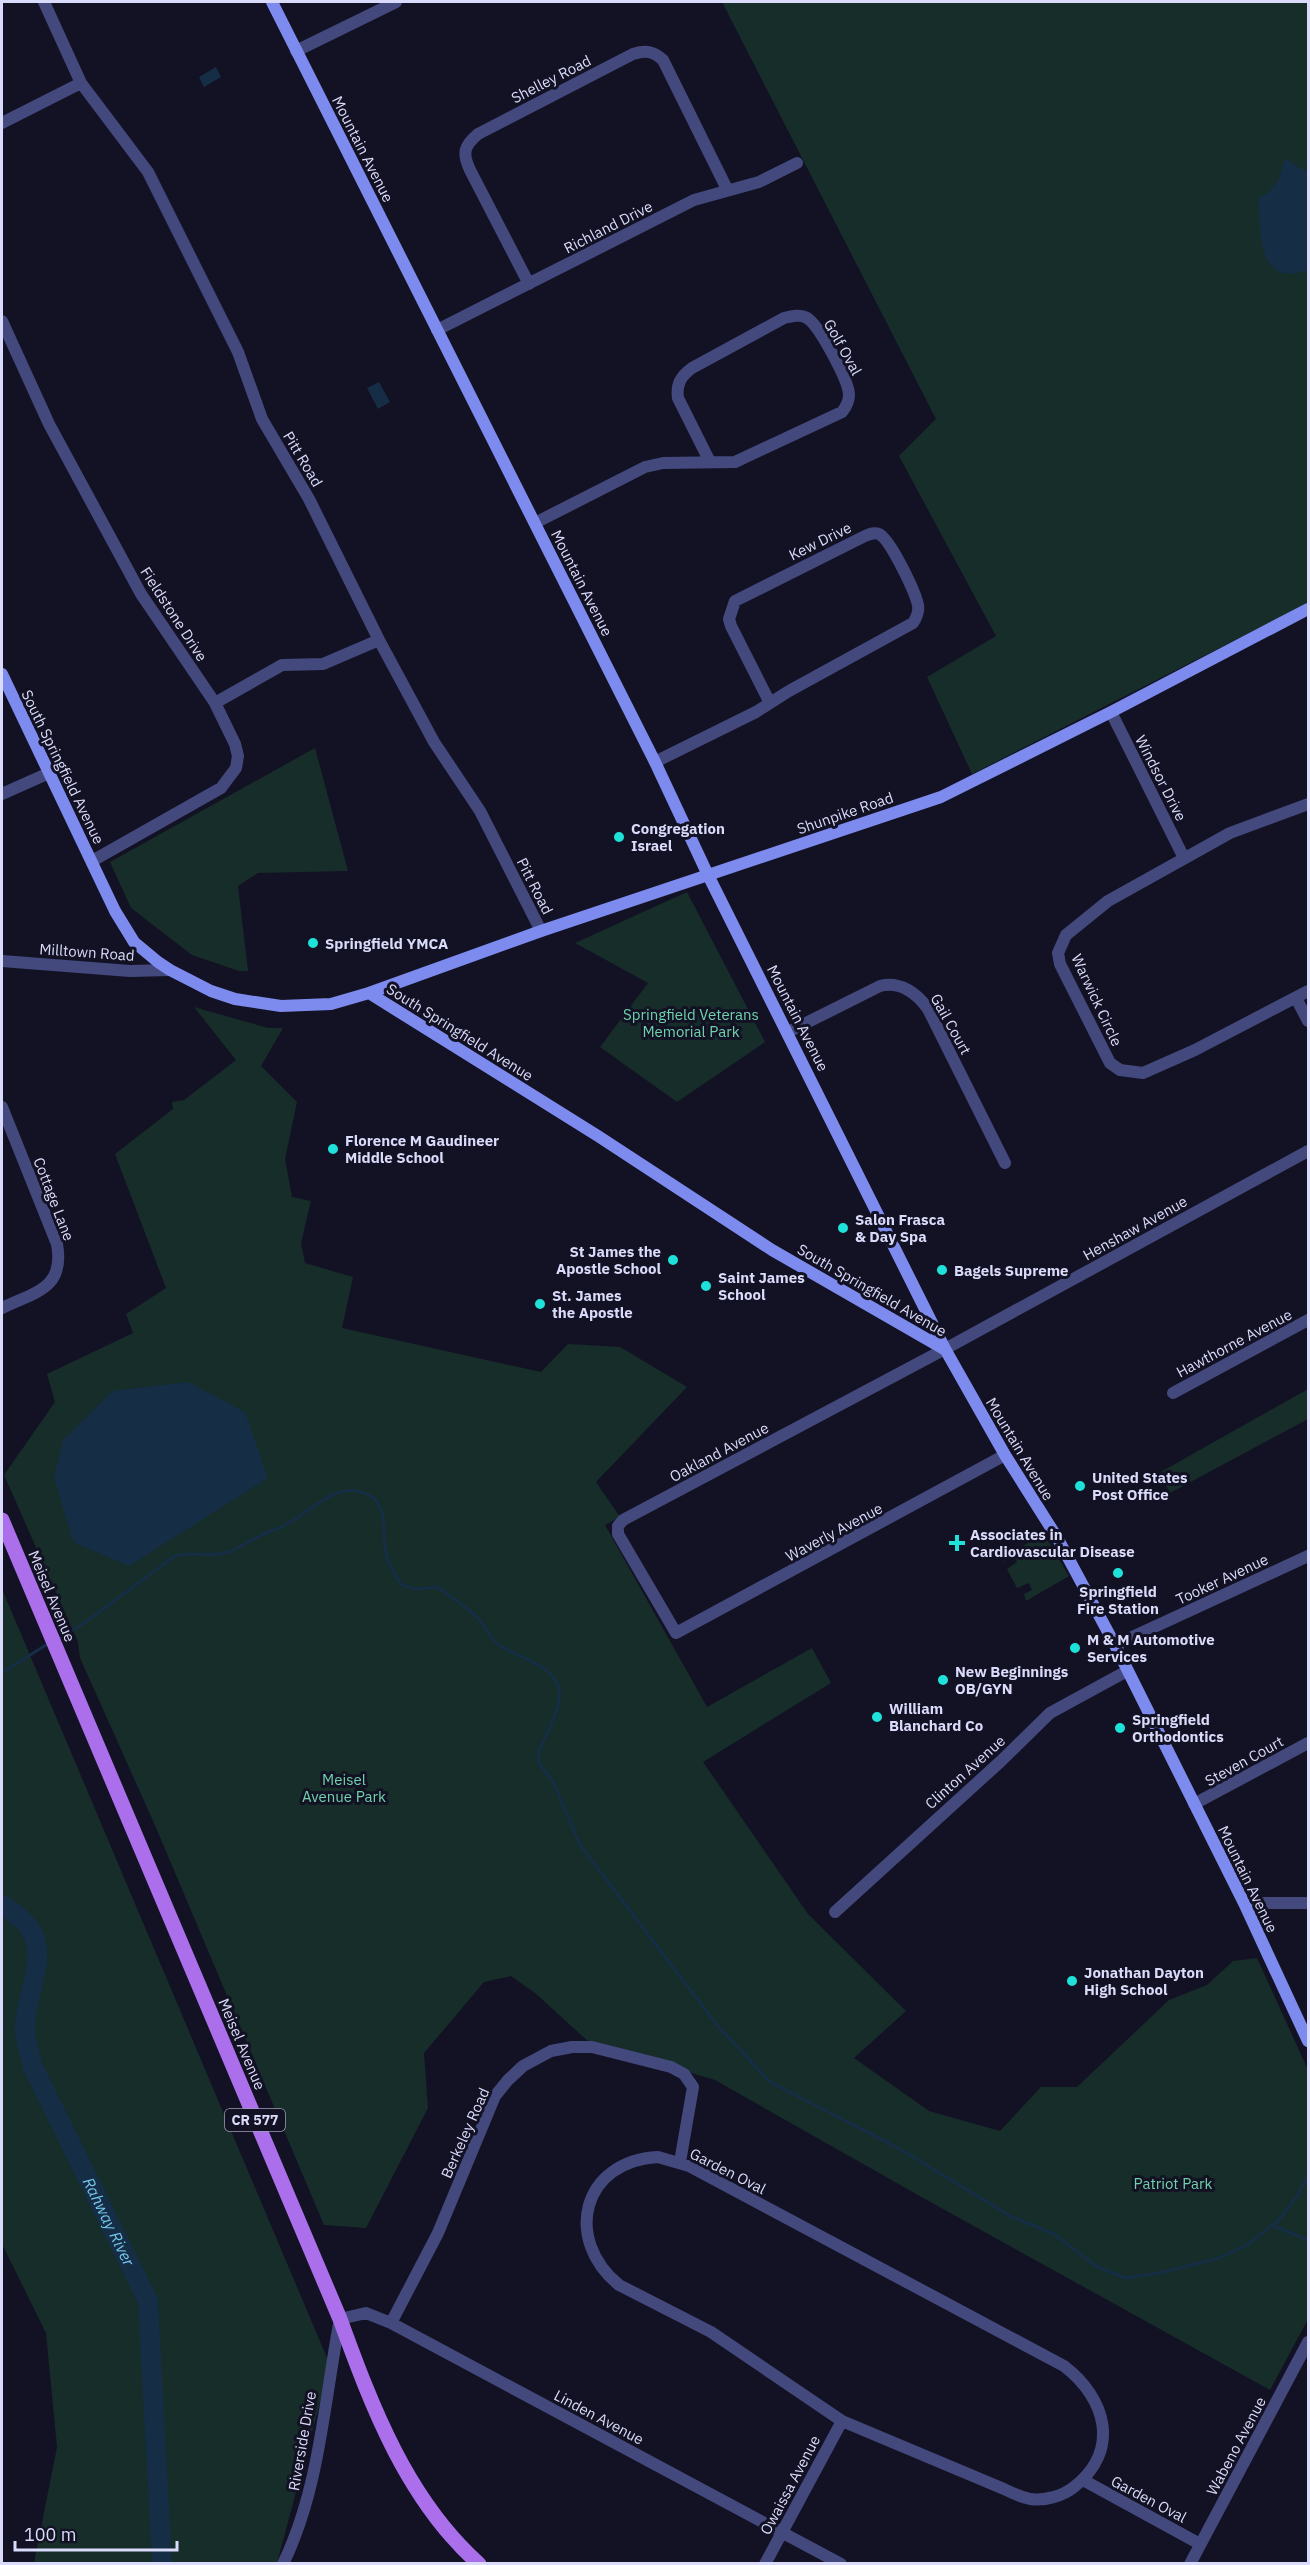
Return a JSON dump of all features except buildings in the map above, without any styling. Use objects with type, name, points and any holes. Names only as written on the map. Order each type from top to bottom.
[{"type":"main road","name":"Meisel Avenue","points":[[2,1520],[340,2319],[373,2408],[433,2515],[479,2564]]},
{"type":"street","name":"Pitt Road","points":[[44,2],[81,83],[148,172],[238,352],[262,419],[309,499],[379,640],[434,742],[480,811],[541,931]]},
{"type":"street","name":"Mountain Avenue","points":[[272,2],[655,762],[708,875],[945,1349],[1005,1455],[1058,1539],[1115,1645],[1244,1903],[1308,2041]]},
{"type":"street","points":[[296,51],[396,2]]},
{"type":"street","name":"Shelley Road","points":[[529,284],[470,170],[464,157],[464,149],[468,142],[478,134],[633,54],[647,51],[656,53],[663,60],[727,189]]},
{"type":"street","points":[[2,123],[81,83]]},
{"type":"street","name":"Richland Drive","points":[[437,330],[694,200],[759,182],[796,163]]},
{"type":"street","name":"Golf Oval","points":[[535,523],[645,467],[663,464],[735,462],[842,412],[847,405],[847,385],[818,329],[807,318],[800,316],[784,318],[692,368],[680,379],[678,398],[710,462]]},
{"type":"street","name":"Fieldstone Drive","points":[[2,321],[49,424],[141,594],[215,703],[235,744],[238,756],[236,768],[231,777],[212,793],[92,861]]},
{"type":"street","name":"Kew Drive","points":[[655,762],[756,712],[913,623],[918,611],[916,600],[891,547],[880,534],[872,533],[865,536],[735,601],[729,619],[731,626],[770,703]]},
{"type":"street","name":"Shunpike Road","points":[[369,993],[541,931],[941,796],[1111,712],[1308,609]]},
{"type":"street","points":[[215,703],[282,665],[323,664],[379,640]]},
{"type":"street","name":"South Springfield Avenue","points":[[2,674],[115,911],[134,942],[170,970],[211,991],[235,999],[281,1006],[331,1004],[369,993],[598,1136],[772,1250],[945,1349]]},
{"type":"street","name":"Windsor Drive","points":[[1111,712],[1184,858]]},
{"type":"street","points":[[2,794],[50,773]]},
{"type":"street","name":"Warwick Circle","points":[[1308,804],[1230,833],[1108,901],[1066,935],[1058,953],[1060,964],[1110,1063],[1120,1071],[1132,1074],[1143,1073],[1195,1050],[1308,991]]},
{"type":"street","name":"Milltown Road","points":[[2,961],[130,971],[170,970]]},
{"type":"street","name":"Gail Court","points":[[788,1032],[880,986],[889,984],[914,993],[928,1009],[1005,1163]]},
{"type":"street","points":[[1296,998],[1308,1021]]},
{"type":"street","name":"Cottage Lane","points":[[2,1107],[57,1244],[60,1259],[53,1280],[44,1288],[2,1308]]},
{"type":"street","name":"Henshaw Avenue","points":[[945,1349],[1308,1151]]},
{"type":"street","name":"Hawthorne Avenue","points":[[1173,1393],[1308,1320]]},
{"type":"street","name":"Oakland Avenue","points":[[676,1633],[618,1534],[618,1526],[623,1520],[945,1349]]},
{"type":"street","name":"Waverly Avenue","points":[[676,1633],[1005,1455]]},
{"type":"street","name":"Tooker Avenue","points":[[1115,1645],[1308,1556]]},
{"type":"street","name":"Clinton Avenue","points":[[835,1912],[1001,1761],[1050,1713],[1127,1671]]},
{"type":"street","name":"Steven Court","points":[[1194,1804],[1308,1743]]},
{"type":"street","points":[[1244,1903],[1308,1903]]},
{"type":"street","name":"Berkeley Road","points":[[391,2323],[438,2233],[495,2096],[515,2072],[532,2060],[561,2049],[592,2047],[672,2067],[684,2074],[693,2087],[680,2162]]},
{"type":"street","name":"Garden Oval","points":[[658,2157],[680,2162],[1064,2366],[1089,2390],[1097,2406],[1104,2438],[1095,2465],[1083,2480],[1071,2490],[1058,2496],[1031,2499],[1004,2490],[842,2421],[711,2332],[619,2285],[598,2263],[591,2250],[586,2220],[589,2205],[598,2184],[621,2165],[635,2160],[658,2157]]},
{"type":"street","name":"Linden Avenue","points":[[340,2319],[366,2313],[391,2323],[841,2564]]},
{"type":"street","name":"Riverside Drive","points":[[283,2564],[314,2476],[340,2319]]},
{"type":"street","name":"Wabeno Avenue","points":[[1190,2564],[1308,2342]]},
{"type":"street","name":"Owaissa Avenue","points":[[765,2564],[842,2421]]},
{"type":"street","name":"Garden Oval","points":[[1083,2480],[1200,2544]]},
{"type":"green space","points":[[722,2],[1308,2],[1308,603],[972,774],[927,677],[996,636],[899,456],[936,419]]},
{"type":"green space","points":[[315,748],[348,871],[258,873],[238,886],[248,971],[239,971],[192,955],[131,908],[110,862]]},
{"type":"green space","name":"Springfield Veterans Memorial Park","points":[[687,892],[765,1042],[677,1102],[600,1047],[648,983],[575,943]]},
{"type":"green space","points":[[194,1007],[268,1028],[283,1028],[261,1066],[297,1102],[285,1159],[292,1197],[311,1201],[301,1243],[305,1263],[353,1277],[342,1328],[541,1372],[568,1344],[620,1347],[687,1387],[596,1482],[620,1517],[605,1525],[707,1707],[812,1648],[831,1683],[703,1762],[808,1914],[906,2011],[854,2058],[929,2111],[1000,2131],[1041,2087],[1077,2087],[1169,2000],[1207,1985],[1233,1961],[1257,1958],[1308,2070],[1308,2319],[1270,2390],[715,2080],[590,2043],[535,1993],[511,1976],[484,1982],[424,2053],[428,2108],[366,2228],[324,2225],[154,1823],[80,1658],[78,1642],[4,1475],[55,1402],[47,1374],[133,1333],[126,1314],[166,1288],[115,1154],[173,1109],[172,1102],[184,1100],[236,1060]]},
{"type":"green space","points":[[1308,1389],[1308,1419],[1170,1493],[1159,1473]]},
{"type":"green space","points":[[1044,1534],[1069,1576],[1026,1601],[1024,1594],[1032,1590],[1029,1583],[1017,1588],[1007,1569],[1017,1562],[1014,1555],[1003,1561],[1001,1558]]},
{"type":"green space","points":[[2,1589],[330,2365],[277,2563],[34,2563],[57,2447],[46,2333],[2,2244]]},
{"type":"water","points":[[216,67],[221,77],[204,87],[199,77]]},
{"type":"water","points":[[1285,158],[1299,168],[1308,171],[1308,270],[1291,274],[1278,271],[1270,264],[1265,254],[1258,198],[1268,193],[1279,179]]},
{"type":"water","points":[[379,382],[390,402],[378,409],[367,388]]},
{"type":"water","points":[[188,1382],[245,1412],[268,1478],[129,1566],[73,1542],[54,1477],[63,1440],[113,1391]]},
{"type":"waterway","points":[[58,1639],[83,1624],[175,1556],[229,1552],[287,1524],[333,1495],[343,1491],[366,1494],[376,1500],[381,1509],[387,1555],[391,1568],[402,1585],[416,1589],[437,1587],[478,1618],[494,1641],[541,1666],[555,1680],[559,1690],[558,1705],[538,1755],[539,1763],[553,1782],[580,1845],[717,2025],[770,2082],[902,2150],[1010,2216],[1054,2234],[1096,2266],[1125,2278],[1159,2273],[1219,2258],[1247,2245],[1278,2221],[1298,2195],[1308,2175]]},
{"type":"waterway","points":[[2,1673],[49,1643]]},
{"type":"waterway","name":"Rahway River","points":[[2,1905],[20,1918],[31,1930],[36,1943],[36,1972],[25,2031],[33,2067],[148,2301],[162,2564]]},
{"type":"waterway","points":[[1271,2225],[1308,2240]]},
{"type":"place","name":"Congregation Israel","points":[[619,837]]},
{"type":"place","name":"Springfield YMCA","points":[[313,943]]},
{"type":"place","name":"Florence M Gaudineer Middle School","points":[[333,1149]]},
{"type":"place","name":"Salon Frasca & Day Spa","points":[[843,1228]]},
{"type":"place","name":"St James the Apostle School","points":[[673,1260]]},
{"type":"place","name":"Bagels Supreme","points":[[942,1270]]},
{"type":"place","name":"Saint James School","points":[[706,1286]]},
{"type":"place","name":"St. James the Apostle","points":[[540,1304]]},
{"type":"place","name":"United States Post Office","points":[[1080,1486]]},
{"type":"place","name":"Associates in Cardiovascular Disease","points":[[957,1543]]},
{"type":"place","name":"Springfield Fire Station","points":[[1118,1573]]},
{"type":"place","name":"M & M Automotive Services","points":[[1075,1648]]},
{"type":"place","name":"New Beginnings OB/GYN","points":[[943,1680]]},
{"type":"place","name":"William Blanchard Co","points":[[877,1717]]},
{"type":"place","name":"Springfield Orthodontics","points":[[1120,1728]]},
{"type":"place","name":"Jonathan Dayton High School","points":[[1072,1981]]},
{"type":"park label","name":"Meisel Avenue Park","points":[[344,1788]]},
{"type":"park label","name":"Patriot Park","points":[[1173,2183]]}]
